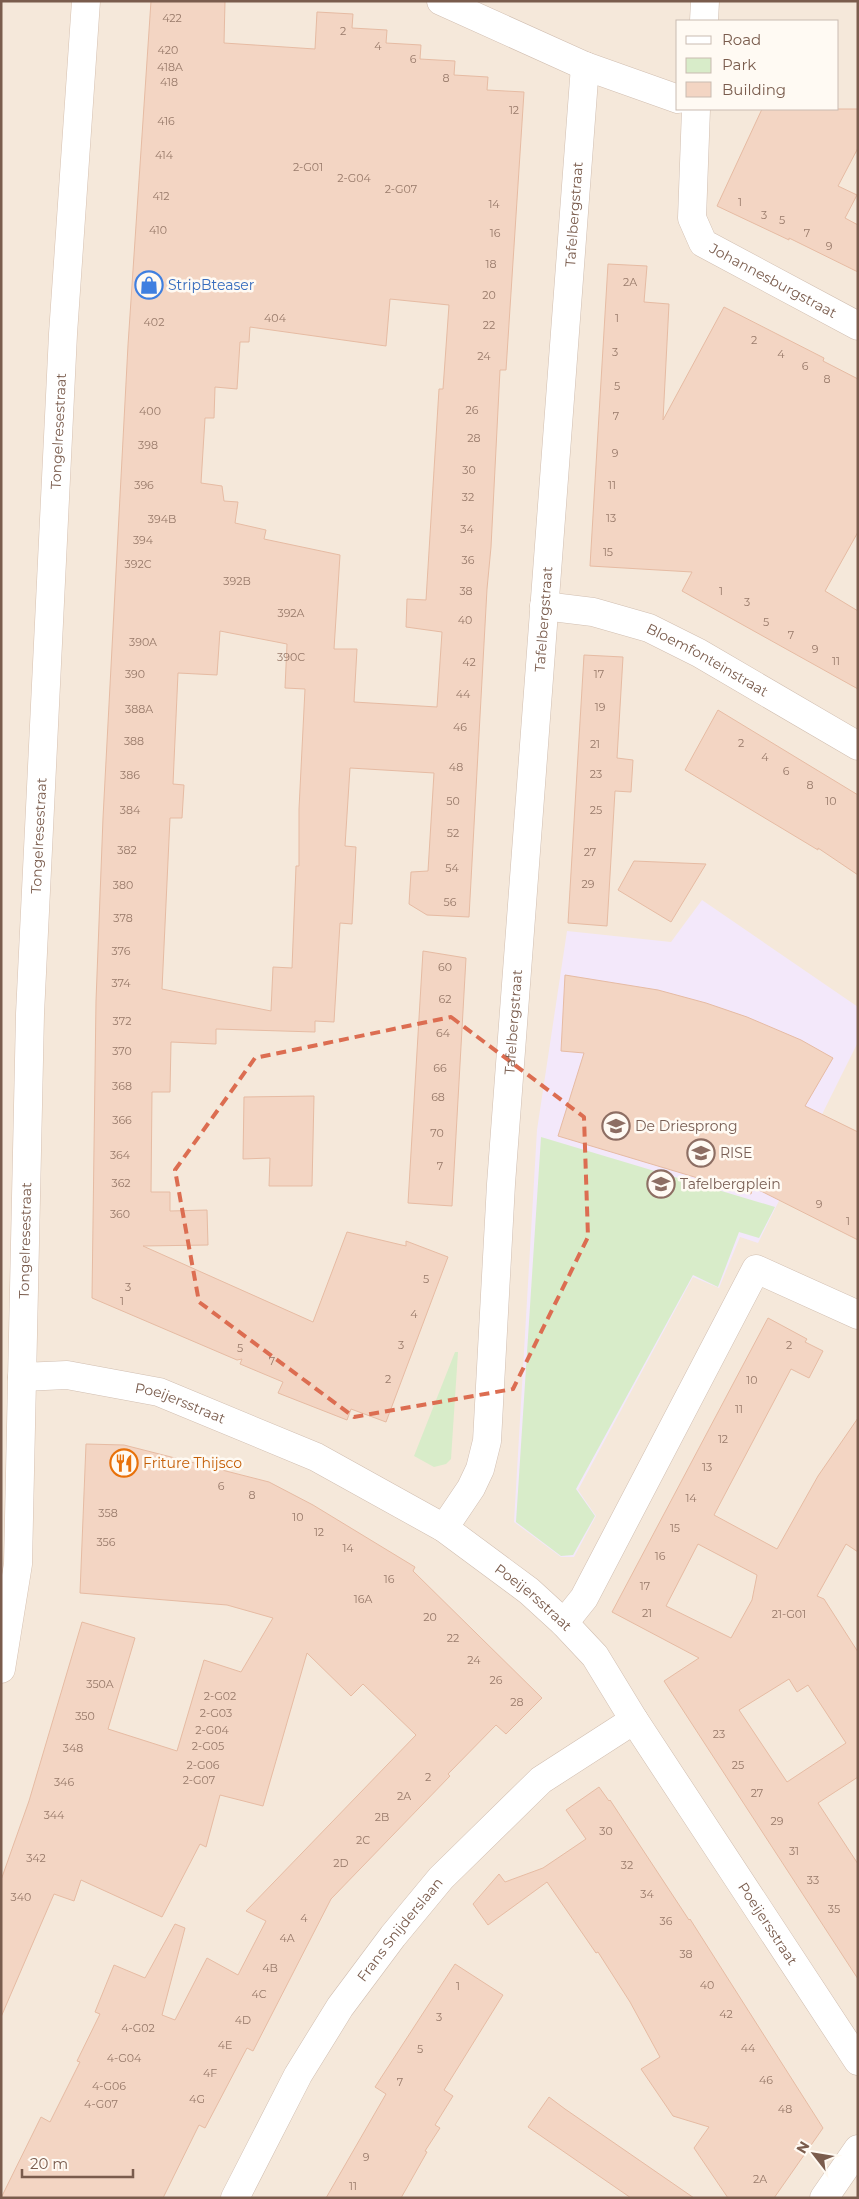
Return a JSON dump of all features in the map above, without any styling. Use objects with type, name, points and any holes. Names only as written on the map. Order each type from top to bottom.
[{"type":"street","name":"Tongelresestraat","points":[[1,1669],[18,1564],[30,1014],[63,334],[86,1]]},
{"type":"street","points":[[441,1],[585,66],[676,98]]},
{"type":"street","points":[[704,20],[705,1]]},
{"type":"street","name":"Tafelbergstraat","points":[[444,1528],[471,1488],[480,1470],[487,1441],[502,1172],[585,66]]},
{"type":"street","name":"Johannesburgstraat","points":[[696,110],[692,218],[703,243],[858,326]]},
{"type":"street","name":"Bloemfonteinstraat","points":[[544,606],[593,612],[649,628],[724,667],[858,746]]},
{"type":"street","points":[[564,1623],[584,1598],[756,1269],[858,1315]]},
{"type":"street","name":"Poeijersstraat","points":[[22,1377],[67,1375],[159,1392],[316,1457],[444,1528],[529,1591],[564,1623],[595,1656],[634,1720],[858,2061]]},
{"type":"street","name":"Frans Snijderslaan","points":[[235,2198],[298,2075],[340,2007],[441,1878],[540,1780],[634,1720]]},
{"type":"street","points":[[824,2198],[858,2149]]},
{"type":"highlighted area","points":[[451,1017],[584,1117],[588,1237],[513,1389],[354,1417],[199,1302],[175,1170],[255,1058]]},
{"type":"shaded area","points":[[1,1],[858,1],[858,2198],[1,2198]]},
{"type":"shaded area","name":"Tafelbergplein","points":[[702,900],[858,1007],[858,1042],[758,1243],[740,1237],[719,1288],[693,1277],[578,1490],[596,1516],[574,1557],[561,1557],[514,1522],[537,1130],[567,931],[671,942]]},
{"type":"green space","points":[[541,1137],[775,1207],[759,1238],[739,1232],[718,1287],[693,1275],[576,1489],[595,1516],[573,1555],[561,1556],[516,1522]]},
{"type":"green space","points":[[455,1352],[458,1352],[451,1459],[446,1464],[434,1467],[414,1456]]},
{"type":"building","points":[[151,1],[225,1],[224,43],[315,49],[317,12],[353,14],[352,28],[387,30],[386,43],[421,45],[420,59],[455,61],[454,75],[488,77],[487,90],[524,92],[506,370],[500,370],[469,917],[427,915],[409,904],[411,872],[428,871],[434,773],[350,768],[345,846],[356,847],[352,924],[340,923],[334,1022],[315,1021],[315,1032],[216,1029],[216,1044],[171,1042],[170,1092],[152,1092],[151,1192],[170,1192],[170,1211],[207,1210],[208,1245],[143,1246],[313,1322],[347,1232],[406,1246],[406,1241],[448,1257],[386,1422],[351,1409],[347,1420],[278,1393],[283,1382],[240,1364],[242,1359],[237,1360],[92,1298],[96,1001],[103,818],[128,345]],"holes":[[[390,299],[449,305],[443,389],[439,389],[426,600],[407,599],[406,627],[442,632],[437,707],[354,702],[357,649],[334,649],[340,555],[264,539],[266,530],[235,523],[238,502],[224,501],[222,486],[201,483],[205,418],[214,418],[215,387],[237,389],[240,342],[249,342],[250,327],[386,346]],[[220,631],[287,644],[285,688],[305,689],[299,809],[299,866],[296,866],[292,968],[273,967],[271,1011],[162,989],[170,818],[182,818],[184,785],[173,784],[178,673],[217,675]]]},
{"type":"building","points":[[858,109],[858,148],[838,186],[857,195],[845,218],[858,225],[858,272],[789,238],[789,240],[717,206],[762,110]]},
{"type":"building","points":[[608,264],[647,266],[644,302],[669,304],[663,420],[724,307],[824,358],[823,361],[858,379],[858,532],[825,591],[858,611],[858,689],[682,591],[692,572],[590,566]]},
{"type":"building","points":[[584,655],[623,657],[617,758],[633,760],[631,792],[615,791],[607,926],[568,923]]},
{"type":"building","points":[[718,710],[858,795],[858,875],[818,848],[818,850],[685,770]]},
{"type":"building","points":[[634,861],[706,864],[671,922],[618,890]]},
{"type":"building","points":[[423,951],[466,958],[452,1206],[408,1203]]},
{"type":"building","points":[[565,975],[658,990],[706,1003],[747,1017],[801,1040],[833,1058],[805,1106],[858,1132],[858,1240],[753,1187],[751,1194],[558,1136],[584,1053],[561,1051]]},
{"type":"building","points":[[314,1096],[312,1186],[269,1186],[270,1158],[243,1159],[244,1097]]},
{"type":"building","points":[[768,1318],[807,1339],[805,1342],[823,1351],[809,1378],[791,1369],[714,1515],[777,1549],[818,1476],[858,1418],[858,1552],[846,1544],[817,1596],[824,1599],[858,1652],[858,1777],[818,1803],[858,1864],[858,1979],[664,1681],[699,1658],[612,1612]],"holes":[[[698,1544],[757,1575],[752,1600],[731,1638],[666,1606]],[[789,1679],[797,1692],[808,1685],[846,1743],[787,1782],[739,1710]]]},
{"type":"building","points":[[86,1444],[124,1445],[269,1482],[313,1505],[415,1567],[413,1571],[542,1698],[506,1734],[496,1725],[448,1774],[450,1776],[331,1899],[253,2051],[247,2048],[205,2128],[199,2125],[163,2198],[1,2198],[41,2117],[50,2122],[80,2062],[77,2061],[100,2014],[95,2012],[114,1965],[145,1978],[175,1924],[185,1928],[162,2015],[175,2020],[207,1958],[238,1975],[266,1921],[246,1911],[416,1735],[363,1684],[351,1696],[307,1653],[263,1806],[220,1795],[206,1847],[200,1844],[162,1917],[81,1880],[74,1901],[54,1894],[1,2017],[1,1880],[29,1801],[82,1622],[135,1638],[108,1729],[177,1751],[204,1660],[241,1672],[273,1618],[227,1605],[80,1593]]},
{"type":"building","points":[[599,1787],[610,1800],[690,1919],[823,2128],[774,2198],[728,2198],[694,2148],[709,2127],[673,2116],[641,2069],[660,2057],[630,2002],[598,1952],[596,1953],[547,1882],[488,1925],[473,1904],[499,1874],[505,1882],[543,1868],[586,1839],[566,1810]]},
{"type":"building","points":[[455,1964],[503,1995],[444,2090],[453,2096],[435,2125],[440,2128],[425,2151],[427,2152],[401,2198],[326,2198],[386,2094],[375,2087]]},
{"type":"building","points":[[549,2097],[694,2198],[631,2198],[528,2127]]},
{"type":"place","name":"StripBteaser","points":[[149,285]]},
{"type":"place","name":"De Driesprong","points":[[616,1126]]},
{"type":"place","name":"RISE","points":[[701,1153]]},
{"type":"place","name":"Tafelbergplein","points":[[661,1184]]},
{"type":"place","name":"Friture Thijsco","points":[[124,1463]]}]
